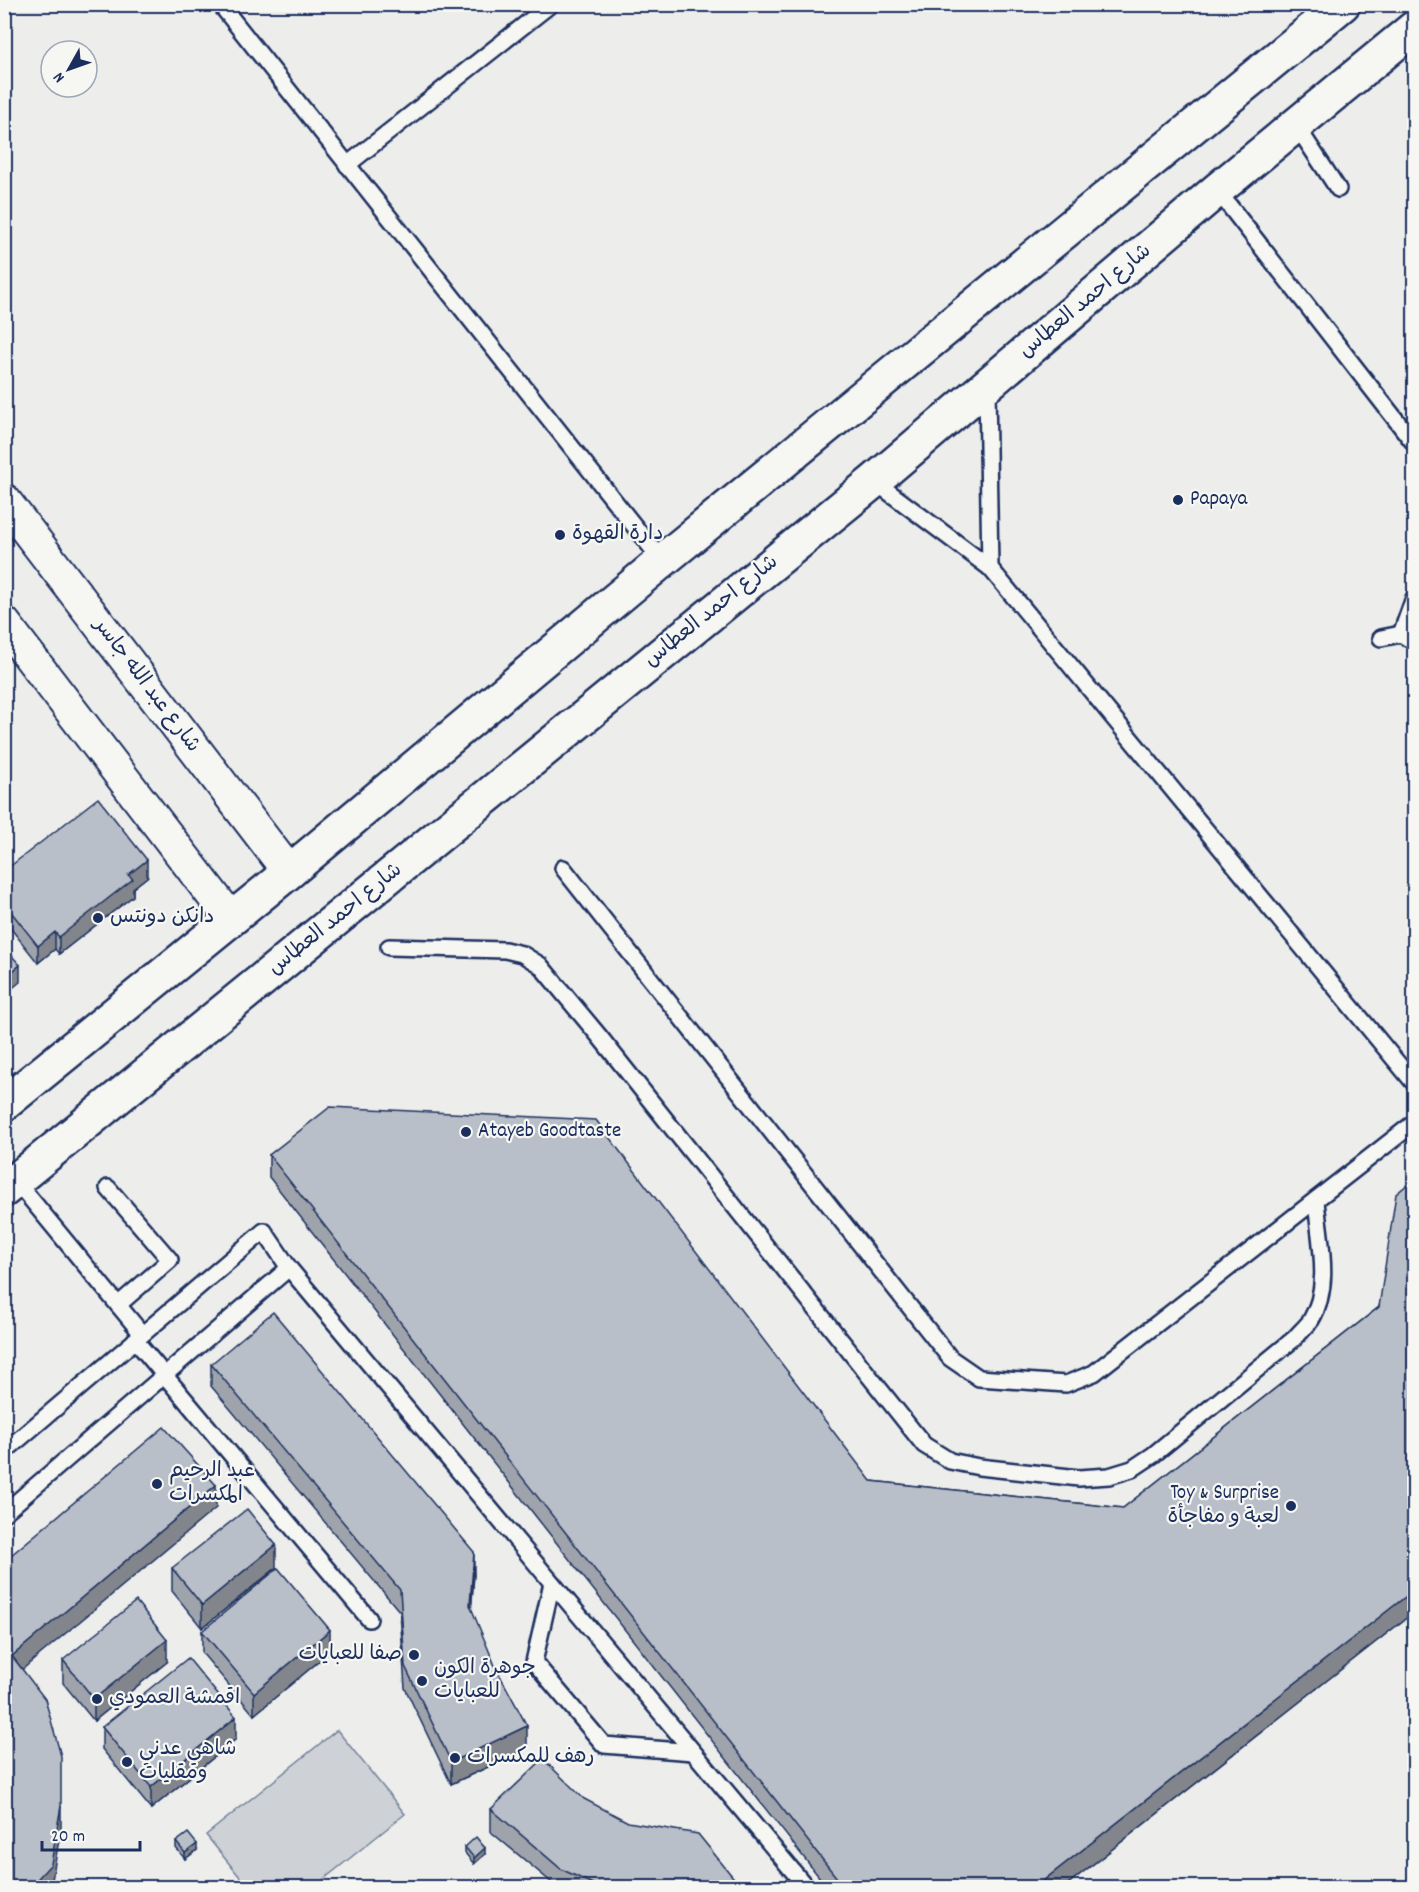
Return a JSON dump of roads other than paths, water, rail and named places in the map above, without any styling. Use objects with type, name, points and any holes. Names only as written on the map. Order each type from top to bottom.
[{"type":"street","points":[[4,1104],[289,872],[662,561],[1343,4]]},
{"type":"street","name":"شارع احمد العطاس","points":[[10,1186],[874,481],[1217,190],[1414,28]]},
{"type":"street","name":"شارع عبد الله جاسر","points":[[4,500],[289,872]]},
{"type":"street","points":[[4,623],[231,919]]},
{"type":"lane","points":[[220,4],[662,561]]},
{"type":"lane","points":[[348,165],[551,4]]},
{"type":"lane","points":[[1296,125],[1338,189]]},
{"type":"lane","points":[[1217,190],[1414,443]]},
{"type":"lane","points":[[987,387],[990,568]]},
{"type":"lane","points":[[874,481],[990,568],[1414,1083]]},
{"type":"lane","points":[[1381,638],[1408,638],[1414,598]]},
{"type":"lane","points":[[563,868],[950,1358],[979,1378],[1066,1384],[1094,1373],[1414,1123]]},
{"type":"lane","points":[[389,947],[506,950],[522,954],[540,965],[621,1063],[924,1445],[950,1461],[979,1467],[1079,1478],[1109,1476],[1132,1469],[1153,1455],[1295,1338],[1310,1320],[1321,1296],[1323,1269],[1316,1200]]},
{"type":"lane","points":[[10,1186],[118,1305],[165,1375],[369,1619]]},
{"type":"lane","points":[[108,1188],[170,1260],[118,1305]]},
{"type":"lane","points":[[4,1452],[264,1231],[289,1268],[807,1887]]},
{"type":"lane","points":[[4,1513],[289,1268]]},
{"type":"lane","points":[[552,1583],[534,1662],[541,1671],[604,1745],[693,1752]]},
{"type":"place","name":"Papaya","points":[[1178,500]]},
{"type":"place","name":"دارة القهوة","points":[[560,535]]},
{"type":"place","name":"دانكن دونتس","points":[[98,918]]},
{"type":"place","name":"Atayeb Goodtaste","points":[[466,1132]]},
{"type":"place","name":"عبد الرحيم المكسرات","points":[[157,1484]]},
{"type":"place","name":"Toy & Surprise لعبة و مفاجأة","points":[[1291,1506]]},
{"type":"place","name":"صفا للعبايات","points":[[414,1655]]},
{"type":"place","name":"جوهرة الكون للعبايات","points":[[422,1681]]},
{"type":"place","name":"اقمشة العمودي","points":[[97,1699]]},
{"type":"place","name":"رهف للمكسرات","points":[[455,1758]]},
{"type":"place","name":"شاهي عدني ومقليات","points":[[127,1762]]}]
